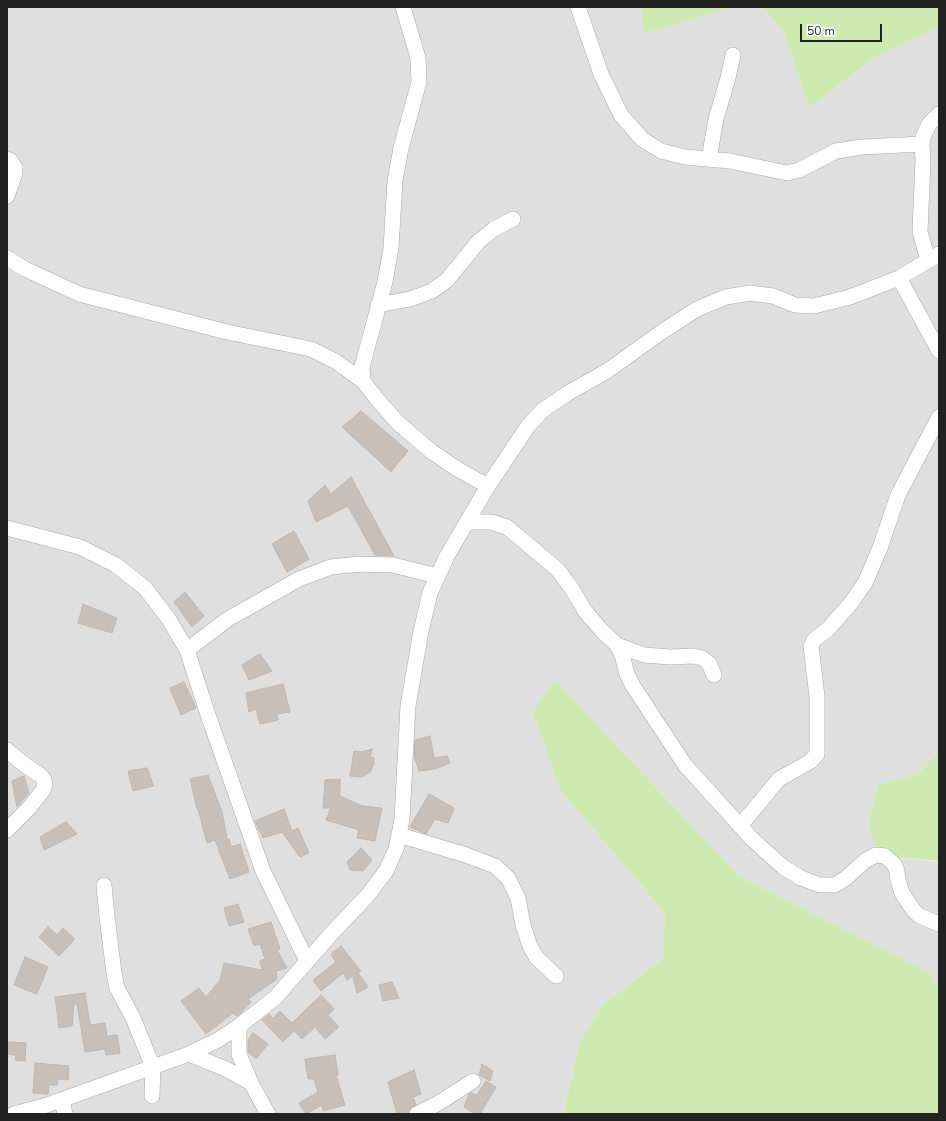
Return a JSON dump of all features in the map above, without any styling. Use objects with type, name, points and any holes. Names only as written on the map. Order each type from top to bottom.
[{"type":"street","points":[[363,381],[362,367],[385,282],[391,248],[395,181],[400,148],[419,82],[418,58],[403,7]]},
{"type":"street","points":[[578,7],[601,74],[621,115],[642,139],[661,151],[685,157],[730,161],[787,173],[800,170],[836,151],[862,146],[922,144]]},
{"type":"street","points":[[709,159],[716,119],[733,55]]},
{"type":"street","points":[[14,1114],[47,1105],[64,1107],[152,1067],[189,1054],[218,1040],[275,998],[368,895],[386,871],[396,849],[402,819],[408,706],[421,631],[430,593],[447,556],[488,486],[528,426],[543,410],[568,393],[607,371],[697,309],[726,296],[750,293],[773,296],[795,305],[814,306],[850,297],[899,278],[934,257],[920,232],[924,160],[922,144],[923,137],[929,124],[939,114]]},
{"type":"street","points":[[7,159],[10,160],[15,167],[15,173],[7,196]]},
{"type":"street","points":[[378,305],[410,299],[432,291],[447,280],[478,242],[494,229],[513,219]]},
{"type":"street","points":[[7,258],[26,269],[79,294],[227,332],[311,349],[335,361],[363,381],[377,400],[397,422],[432,452],[458,470],[488,486]]},
{"type":"street","points":[[899,278],[939,351]]},
{"type":"street","points":[[740,826],[779,779],[811,761],[817,754],[817,697],[811,646],[814,640],[828,629],[852,604],[865,583],[880,548],[898,495],[939,417]]},
{"type":"street","points":[[467,522],[491,522],[507,527],[522,538],[558,570],[572,589],[585,611],[602,631],[617,645],[622,655],[627,674],[633,686],[685,765],[752,839],[783,867],[801,878],[820,885],[834,885],[846,878],[866,860],[876,854],[885,856],[894,864],[902,893],[914,911],[920,916],[939,924]]},
{"type":"street","points":[[7,528],[80,547],[116,565],[145,588],[168,618],[186,650],[263,871],[307,962]]},
{"type":"street","points":[[186,650],[228,619],[299,580],[331,568],[360,564],[393,565],[437,576]]},
{"type":"street","points":[[617,645],[644,655],[670,657],[693,656],[702,658],[709,663],[714,675]]},
{"type":"street","points":[[7,750],[41,776],[44,780],[44,784],[43,790],[30,807],[7,830]]},
{"type":"street","points":[[399,835],[466,855],[495,866],[508,878],[518,898],[523,925],[530,946],[536,957],[556,976]]},
{"type":"street","points":[[104,884],[117,988],[133,1018],[152,1067],[152,1096]]},
{"type":"street","points":[[239,1026],[239,1054],[268,1114]]},
{"type":"street","points":[[189,1054],[226,1069],[252,1083]]},
{"type":"street","points":[[417,1114],[437,1104],[473,1081]]},
{"type":"shaded area","points":[[7,7],[641,7],[644,34],[732,7],[762,7],[784,32],[809,108],[874,58],[939,27],[939,751],[918,774],[879,784],[876,855],[939,862],[939,989],[930,973],[739,876],[555,680],[561,791],[665,913],[663,958],[602,1006],[581,1040],[563,1114],[7,1114]]},
{"type":"green space","points":[[641,7],[732,7],[644,34]]},
{"type":"green space","points":[[762,7],[939,7],[939,27],[874,58],[809,108],[784,32]]},
{"type":"green space","points":[[555,680],[739,876],[930,973],[939,989],[939,1114],[563,1114],[581,1040],[602,1006],[663,958],[665,913],[561,791],[533,712]]},
{"type":"green space","points":[[939,751],[939,861],[876,855],[869,821],[879,784],[918,774]]},
{"type":"building","points":[[361,411],[408,451],[391,472],[342,427]]},
{"type":"building","points":[[351,477],[394,556],[375,555],[348,506],[316,522],[308,501],[325,485],[331,494]]},
{"type":"building","points":[[294,531],[309,559],[287,572],[272,544]]},
{"type":"building","points":[[185,592],[204,616],[192,627],[174,602]]},
{"type":"building","points":[[83,604],[117,618],[112,633],[78,623]]},
{"type":"building","points":[[260,654],[272,671],[249,680],[242,665]]},
{"type":"building","points":[[184,682],[196,708],[181,715],[170,688]]},
{"type":"building","points":[[283,684],[290,712],[277,714],[278,720],[260,724],[256,709],[249,712],[246,693]]},
{"type":"building","points":[[430,736],[434,758],[447,756],[450,763],[435,769],[419,771],[414,756],[415,740]]},
{"type":"building","points":[[372,749],[370,757],[374,758],[374,764],[370,772],[362,777],[350,776],[354,751],[361,752]]},
{"type":"building","points":[[147,768],[154,786],[133,791],[128,771]]},
{"type":"building","points":[[208,775],[222,812],[227,839],[229,839],[231,847],[240,844],[249,872],[230,879],[215,840],[207,843],[190,779]]},
{"type":"building","points":[[24,776],[29,793],[17,807],[12,781]]},
{"type":"building","points":[[340,779],[340,796],[362,806],[382,808],[375,841],[357,838],[359,830],[326,820],[331,808],[323,808],[325,780]]},
{"type":"building","points":[[429,794],[454,808],[448,823],[435,819],[426,834],[410,827]]},
{"type":"building","points":[[284,809],[292,831],[298,828],[309,853],[300,857],[282,832],[263,838],[255,821]]},
{"type":"building","points":[[66,822],[77,834],[44,850],[40,837]]},
{"type":"building","points":[[361,848],[372,860],[363,871],[350,870],[347,862]]},
{"type":"building","points":[[238,904],[244,922],[229,926],[224,908]]},
{"type":"building","points":[[271,922],[280,949],[277,950],[287,968],[276,971],[277,979],[248,999],[251,1002],[241,1013],[237,1016],[233,1013],[206,1034],[181,1001],[199,988],[206,997],[220,980],[224,963],[262,970],[260,961],[265,959],[260,944],[254,946],[248,929]]},
{"type":"building","points":[[48,927],[57,935],[63,928],[75,939],[59,956],[39,937]]},
{"type":"building","points":[[341,946],[361,971],[358,973],[368,987],[357,993],[353,976],[347,980],[343,973],[321,991],[313,980],[336,962],[331,954]]},
{"type":"building","points":[[25,957],[48,967],[37,994],[14,985]]},
{"type":"building","points":[[392,982],[399,998],[383,1001],[379,985]]},
{"type":"building","points":[[85,993],[90,1025],[105,1023],[107,1036],[117,1035],[120,1053],[106,1055],[105,1049],[85,1052],[77,1004],[74,1004],[72,1026],[59,1028],[55,997]]},
{"type":"building","points":[[321,995],[334,1009],[328,1015],[339,1027],[325,1039],[315,1027],[302,1039],[294,1031],[283,1042],[262,1020],[269,1014],[273,1018],[280,1011],[292,1023]]},
{"type":"building","points":[[253,1033],[268,1044],[256,1059],[248,1052],[248,1040]]},
{"type":"building","points":[[7,1042],[26,1043],[25,1061],[15,1060],[16,1055],[7,1054]]},
{"type":"building","points":[[335,1055],[338,1075],[336,1075],[345,1105],[323,1111],[322,1105],[306,1114],[299,1103],[318,1092],[314,1079],[308,1079],[305,1059]]},
{"type":"building","points":[[35,1063],[69,1066],[68,1080],[58,1079],[57,1085],[49,1085],[48,1094],[33,1093]]},
{"type":"building","points":[[482,1064],[493,1071],[490,1081],[479,1075]]},
{"type":"building","points":[[414,1070],[421,1094],[413,1097],[416,1105],[410,1109],[408,1114],[397,1114],[388,1082]]},
{"type":"building","points":[[486,1081],[496,1087],[480,1114],[475,1114],[464,1107],[469,1094],[471,1093],[477,1095]]}]
